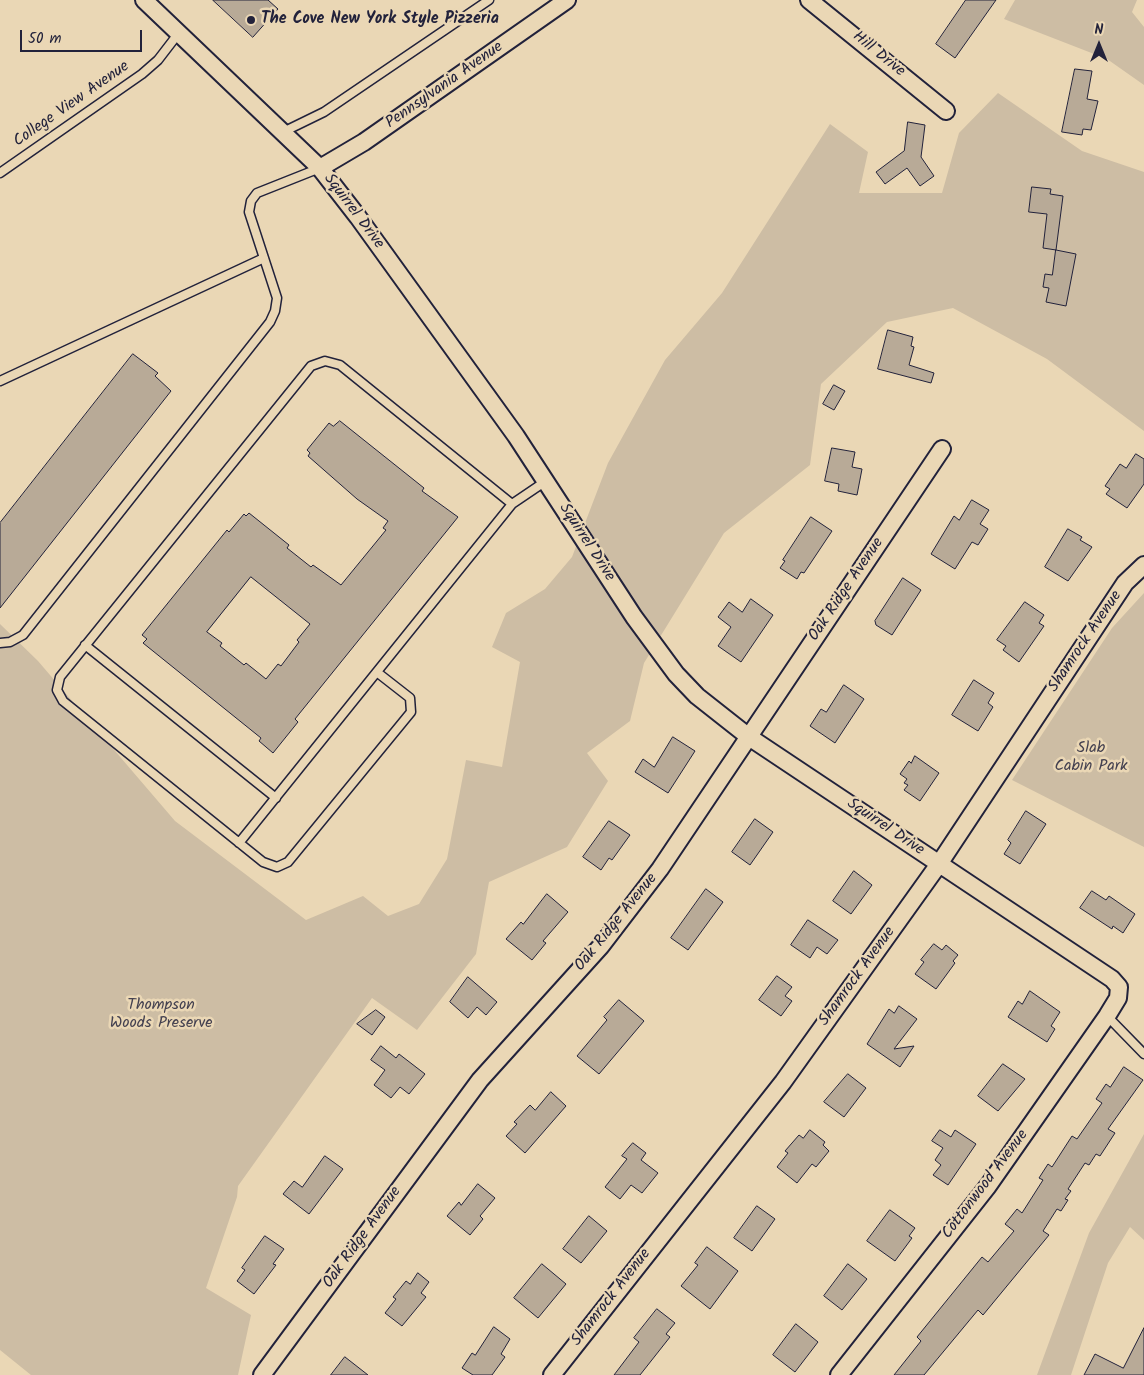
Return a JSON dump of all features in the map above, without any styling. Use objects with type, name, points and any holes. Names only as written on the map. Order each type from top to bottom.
[{"type":"street","name":"Squirrel Drive","points":[[144,0],[320,168],[358,216],[516,436],[634,617],[676,674],[697,696],[749,738],[1112,979],[1119,987]]},
{"type":"street","name":"Pennsylvania Avenue","points":[[320,168],[364,142],[568,0]]},
{"type":"street","name":"Hill Drive","points":[[809,0],[946,111]]},
{"type":"street","name":"Oak Ridge Avenue","points":[[262,1375],[480,1080],[601,946],[660,869],[942,449]]},
{"type":"street","name":"Shamrock Avenue","points":[[552,1375],[783,1082],[939,864],[1125,583],[1144,565]]},
{"type":"street","name":"Cottonwood Avenue","points":[[839,1375],[988,1186],[1108,1016],[1118,998],[1119,987]]},
{"type":"lane","points":[[284,132],[324,112],[489,0]]},
{"type":"lane","name":"College View Avenue","points":[[0,173],[142,74],[158,60],[178,34]]},
{"type":"lane","points":[[0,643],[10,642],[23,635],[270,322],[275,311],[277,298],[249,212],[251,201],[257,193],[320,168]]},
{"type":"lane","points":[[0,381],[264,258]]},
{"type":"lane","points":[[378,673],[410,698],[411,712],[288,862],[277,867],[263,862],[63,701],[57,690],[60,678],[85,645],[311,366],[325,362],[340,365],[512,504]]},
{"type":"lane","points":[[240,843],[512,504],[546,481]]},
{"type":"lane","points":[[85,645],[276,798]]},
{"type":"lane","points":[[1108,1016],[1144,1054]]},
{"type":"green space","points":[[1015,0],[1137,0],[1132,12],[1144,27],[1144,85],[1107,59],[1004,19]]},
{"type":"green space","name":"Thompson Woods Preserve","points":[[998,93],[1082,151],[1144,172],[1144,431],[1047,359],[953,308],[887,322],[821,384],[810,465],[724,533],[644,663],[630,721],[587,753],[608,781],[567,847],[489,882],[476,954],[417,1030],[372,998],[238,1186],[237,1197],[206,1288],[251,1315],[238,1375],[31,1375],[0,1350],[0,624],[38,661],[175,821],[306,920],[363,896],[388,916],[419,904],[447,859],[466,760],[502,767],[520,662],[492,647],[506,613],[545,589],[572,557],[608,463],[665,360],[722,293],[830,124],[868,152],[859,193],[942,193],[959,133]]},
{"type":"green space","name":"Slab Cabin Park","points":[[1144,593],[1144,847],[1012,780],[1112,628]]},
{"type":"green space","points":[[1144,1134],[1144,1240],[1130,1227],[1108,1263],[1071,1375],[1037,1375],[1089,1233]]},
{"type":"building","name":"The Cove New York Style Pizzeria","points":[[213,0],[268,0],[278,9],[253,37]]},
{"type":"building","points":[[966,0],[996,0],[955,58],[936,44]]},
{"type":"building","points":[[1075,69],[1092,71],[1087,99],[1098,101],[1091,130],[1083,129],[1082,135],[1062,132]]},
{"type":"building","points":[[908,122],[925,125],[921,157],[934,176],[920,186],[907,168],[885,184],[876,172],[904,151]]},
{"type":"building","points":[[1032,187],[1051,189],[1050,194],[1063,196],[1056,250],[1043,248],[1047,214],[1029,212]]},
{"type":"building","points":[[1056,250],[1076,254],[1066,306],[1046,302],[1049,288],[1043,287],[1045,274],[1052,275]]},
{"type":"building","points":[[888,330],[913,337],[911,346],[914,347],[909,365],[934,373],[931,383],[878,369]]},
{"type":"building","points":[[133,354],[158,373],[155,376],[171,391],[0,608],[0,523]]},
{"type":"building","points":[[834,385],[845,391],[834,410],[823,404]]},
{"type":"building","points":[[340,421],[424,488],[422,491],[458,517],[295,719],[298,722],[273,753],[259,741],[261,738],[143,643],[147,639],[142,635],[227,530],[229,532],[244,514],[246,516],[249,513],[289,545],[287,548],[311,567],[313,565],[341,585],[386,530],[383,528],[388,521],[357,499],[308,456],[310,453],[307,450],[329,423],[333,426]],"holes":[[[251,577],[310,624],[297,640],[299,642],[281,666],[278,664],[266,679],[220,646],[222,643],[207,632]]]},
{"type":"building","points":[[832,448],[855,452],[852,467],[862,469],[857,495],[838,491],[839,484],[825,481]]},
{"type":"building","points":[[1136,454],[1144,459],[1144,484],[1127,508],[1106,494],[1110,489],[1105,486],[1120,464],[1126,468]]},
{"type":"building","points":[[972,500],[989,510],[980,524],[988,529],[978,545],[972,542],[955,569],[931,554],[954,516],[959,520]]},
{"type":"building","points":[[811,517],[832,531],[804,573],[801,572],[797,579],[780,568],[785,561],[783,560]]},
{"type":"building","points":[[1068,529],[1082,537],[1080,540],[1092,547],[1068,581],[1045,567]]},
{"type":"building","points":[[903,578],[921,590],[892,635],[876,625],[875,621]]},
{"type":"building","points":[[751,599],[773,615],[741,662],[718,646],[731,627],[718,617],[729,602],[742,612]]},
{"type":"building","points":[[1025,602],[1044,615],[1039,623],[1044,626],[1019,662],[1003,650],[1006,646],[997,640]]},
{"type":"building","points":[[974,680],[994,693],[988,703],[993,707],[978,731],[952,715]]},
{"type":"building","points":[[844,685],[864,699],[835,743],[810,726],[821,709],[826,712]]},
{"type":"building","points":[[673,737],[695,751],[668,793],[635,772],[643,759],[654,767]]},
{"type":"building","points":[[915,756],[939,773],[920,801],[904,790],[908,785],[904,783],[907,779],[900,774]]},
{"type":"building","points":[[1026,811],[1046,824],[1020,864],[1004,854],[1011,843],[1008,840]]},
{"type":"building","points":[[755,819],[773,832],[750,865],[732,852]]},
{"type":"building","points":[[609,821],[630,835],[612,860],[609,858],[601,870],[583,857]]},
{"type":"building","points":[[854,871],[872,885],[851,914],[833,901]]},
{"type":"building","points":[[706,889],[723,902],[688,950],[671,938]]},
{"type":"building","points":[[1092,891],[1106,900],[1109,896],[1135,914],[1123,933],[1113,926],[1112,929],[1080,908]]},
{"type":"building","points":[[547,894],[568,912],[543,941],[546,943],[532,960],[506,939],[521,922],[523,924]]},
{"type":"building","points":[[808,920],[838,940],[827,954],[817,947],[810,958],[791,945]]},
{"type":"building","points":[[934,944],[942,950],[946,945],[958,955],[953,961],[955,963],[936,989],[915,974],[924,962],[921,960]]},
{"type":"building","points":[[777,976],[792,987],[785,996],[792,1001],[781,1016],[759,1000]]},
{"type":"building","points":[[468,977],[497,1002],[486,1015],[477,1007],[468,1018],[450,1002]]},
{"type":"building","points":[[1030,991],[1060,1012],[1051,1026],[1055,1029],[1047,1042],[1008,1017],[1018,1001],[1022,1004]]},
{"type":"building","points":[[619,1000],[644,1021],[599,1074],[577,1056],[607,1020],[604,1017]]},
{"type":"building","points":[[899,1006],[917,1019],[894,1049],[914,1046],[900,1067],[867,1044],[889,1009],[894,1013]]},
{"type":"building","points":[[376,1010],[385,1017],[372,1035],[357,1024]]},
{"type":"building","points":[[381,1046],[396,1058],[399,1054],[425,1074],[409,1094],[400,1087],[391,1098],[374,1085],[385,1070],[371,1060]]},
{"type":"building","points":[[1003,1064],[1025,1079],[998,1111],[978,1096]]},
{"type":"building","points":[[1124,1067],[1143,1080],[1108,1129],[1115,1133],[1100,1156],[1096,1154],[1089,1165],[1085,1163],[1068,1189],[1071,1191],[1065,1199],[1068,1200],[1061,1211],[1057,1209],[1043,1231],[1049,1235],[983,1315],[978,1310],[924,1375],[894,1375],[921,1341],[917,1337],[982,1257],[988,1262],[1014,1231],[1005,1224],[1017,1209],[1022,1213],[1043,1180],[1039,1178],[1048,1164],[1052,1167],[1072,1136],[1077,1139],[1102,1103],[1096,1099],[1106,1084],[1110,1087]]},
{"type":"building","points":[[848,1074],[866,1088],[844,1117],[824,1102]]},
{"type":"building","points":[[551,1092],[566,1106],[525,1153],[506,1136],[517,1124],[514,1122],[530,1105],[535,1110]]},
{"type":"building","points":[[810,1130],[825,1142],[823,1145],[829,1151],[816,1167],[812,1164],[797,1183],[777,1167],[788,1153],[785,1151],[799,1135],[803,1138]]},
{"type":"building","points":[[940,1130],[951,1137],[955,1130],[976,1144],[948,1185],[933,1175],[941,1165],[935,1160],[943,1148],[932,1141]]},
{"type":"building","points":[[633,1143],[646,1153],[641,1160],[658,1173],[642,1193],[631,1185],[620,1199],[605,1187],[627,1159],[622,1156]]},
{"type":"building","points":[[325,1156],[343,1169],[309,1214],[283,1194],[294,1181],[302,1187]]},
{"type":"building","points":[[478,1184],[495,1198],[480,1216],[483,1219],[470,1235],[447,1216],[459,1202],[461,1205]]},
{"type":"building","points":[[757,1206],[775,1219],[752,1251],[734,1238]]},
{"type":"building","points":[[890,1210],[915,1228],[909,1236],[912,1238],[895,1261],[867,1241]]},
{"type":"building","points":[[589,1216],[607,1231],[581,1263],[563,1249]]},
{"type":"building","points":[[265,1236],[284,1249],[273,1264],[276,1265],[254,1294],[237,1281],[245,1270],[242,1268]]},
{"type":"building","points":[[707,1247],[738,1271],[710,1309],[681,1286],[698,1265],[695,1263]]},
{"type":"building","points":[[542,1264],[566,1284],[538,1318],[514,1298]]},
{"type":"building","points":[[848,1264],[867,1279],[842,1310],[824,1296]]},
{"type":"building","points":[[418,1273],[429,1282],[421,1293],[426,1297],[402,1326],[385,1313],[396,1299],[393,1297],[406,1281],[410,1284]]},
{"type":"building","points":[[657,1309],[675,1323],[666,1334],[670,1337],[640,1375],[614,1375],[639,1342],[634,1338]]},
{"type":"building","points":[[796,1324],[818,1342],[795,1372],[773,1355]]},
{"type":"building","points":[[494,1327],[510,1339],[501,1354],[505,1357],[492,1375],[473,1375],[462,1368],[472,1353],[475,1355]]},
{"type":"building","points":[[1144,1328],[1144,1375],[1084,1375],[1095,1354],[1123,1368]]},
{"type":"building","points":[[345,1357],[368,1375],[331,1375]]},
{"type":"place","name":"The Cove New York Style Pizzeria","points":[[251,20]]}]
